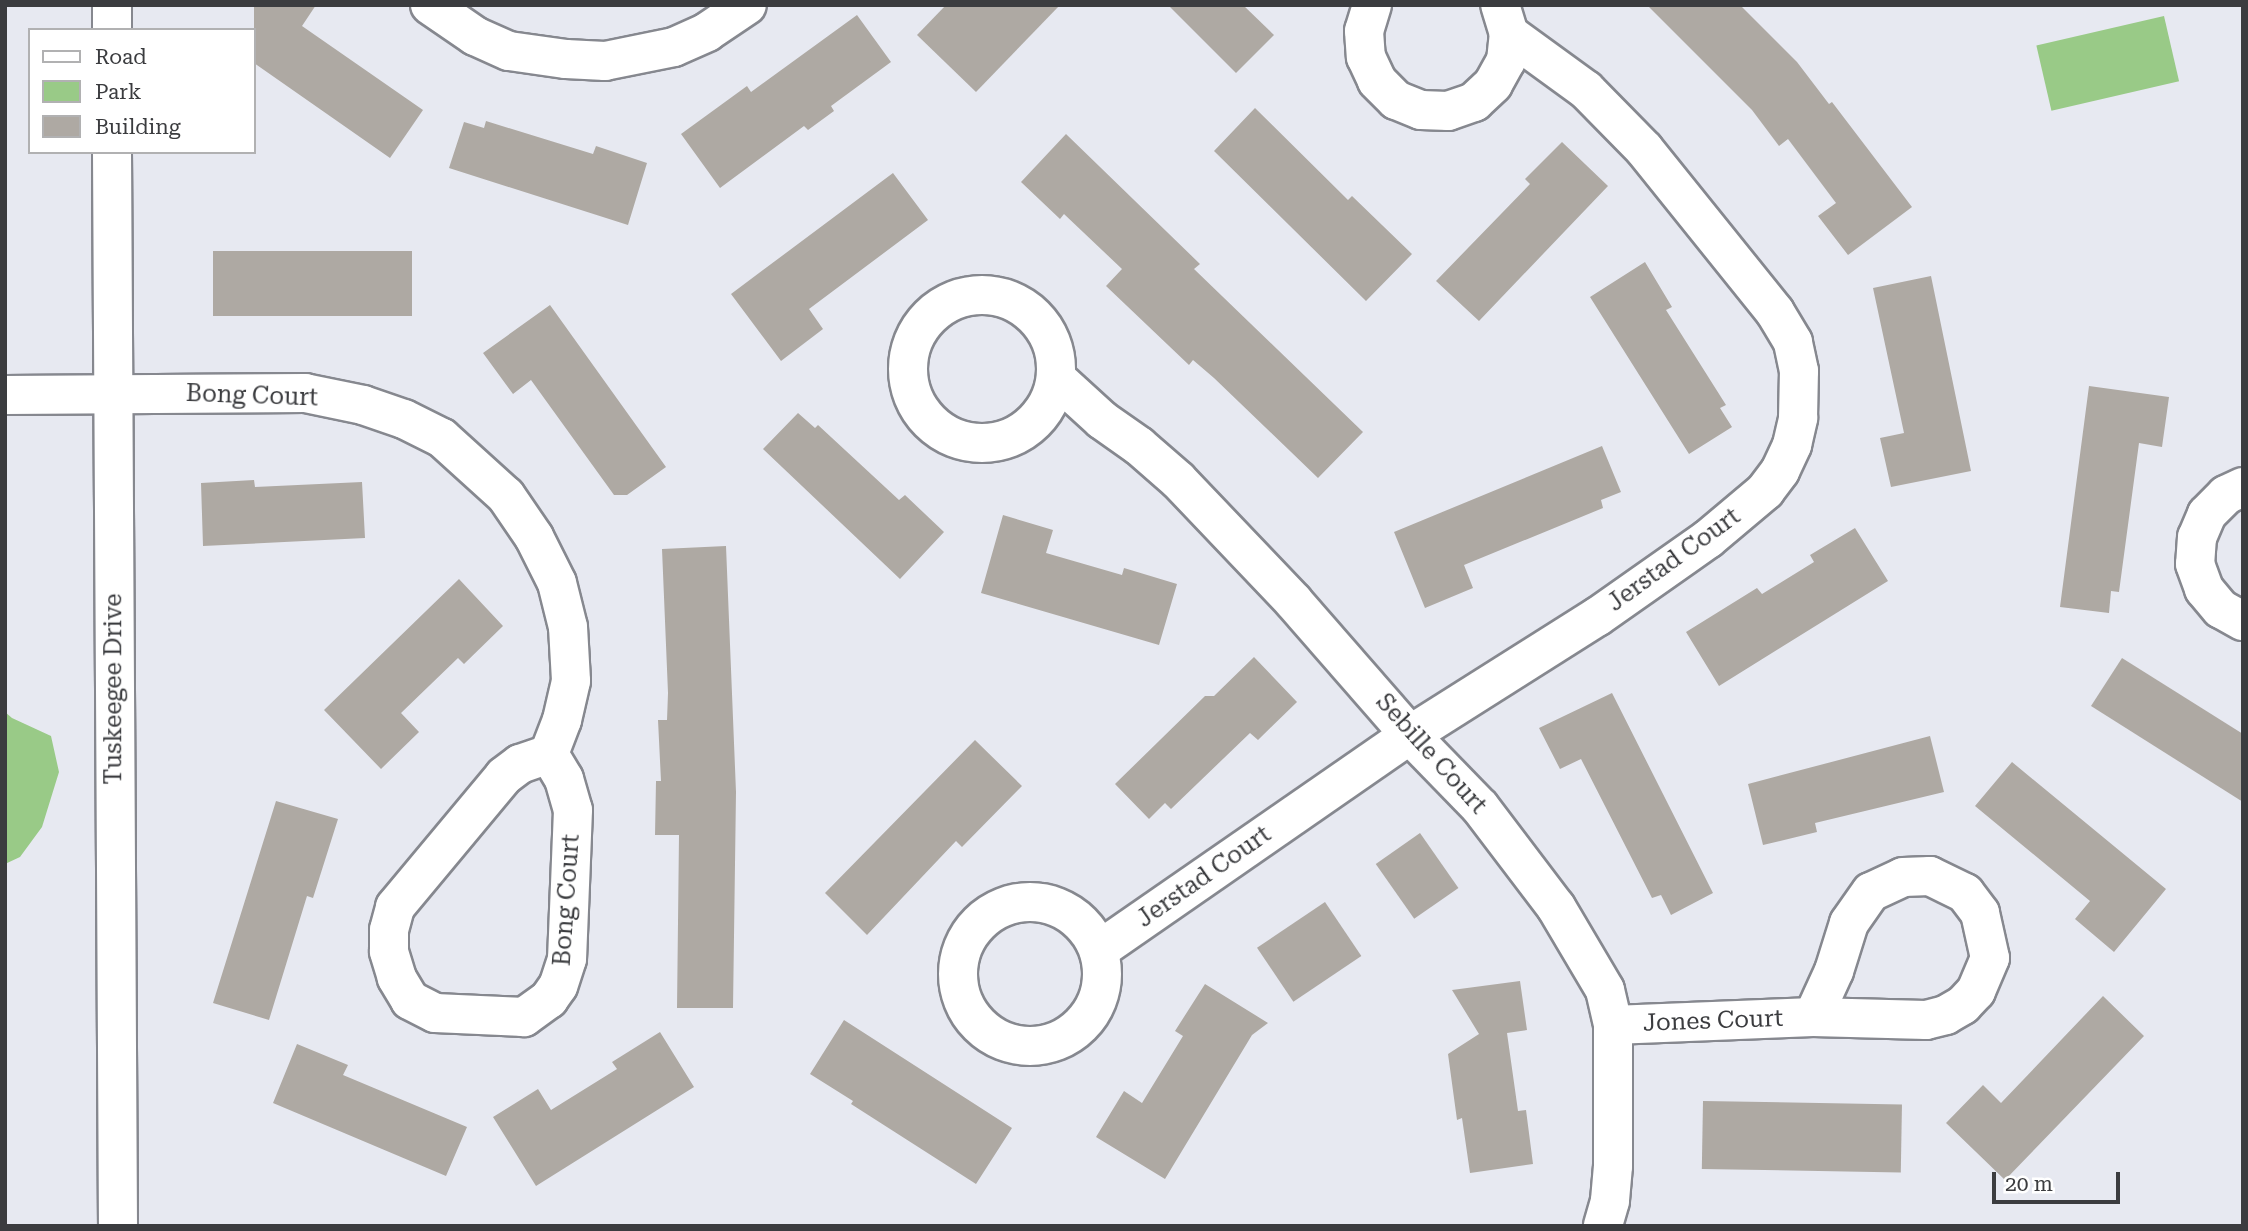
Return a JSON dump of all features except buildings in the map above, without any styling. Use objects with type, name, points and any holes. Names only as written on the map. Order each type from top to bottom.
[{"type":"street","points":[[112,5],[112,28]]},
{"type":"street","points":[[430,5],[475,37],[509,51],[605,61],[674,47],[707,32],[747,5]]},
{"type":"street","name":"Jerstad Court","points":[[1372,5],[1364,31],[1366,57],[1377,81],[1396,100],[1421,110],[1448,111],[1474,102],[1493,84],[1506,61],[1505,20]]},
{"type":"street","name":"Jerstad Court","points":[[1099,950],[1410,735],[1597,617],[1736,517],[1765,491],[1780,471],[1792,445],[1798,418],[1799,371],[1793,342],[1776,313],[1644,149],[1505,20]]},
{"type":"street","name":"Tuskeegee Drive","points":[[112,154],[111,393],[117,1226]]},
{"type":"street","name":"Sebille Court","points":[[1056,379],[1102,420],[1139,446],[1178,480],[1359,672],[1410,735],[1480,807],[1556,907],[1605,990],[1613,1025],[1613,1166],[1603,1226]]},
{"type":"street","name":"Bong Court","points":[[5,395],[305,393],[363,405],[404,419],[442,438],[506,496],[534,537],[557,583],[568,627],[571,681],[562,720],[549,754]]},
{"type":"street","points":[[2243,487],[2226,495],[2207,514],[2197,537],[2195,564],[2204,589],[2221,609],[2243,621]]},
{"type":"street","name":"Bong Court","points":[[549,754],[564,779],[573,810],[567,959],[558,986],[549,999],[524,1017],[435,1013],[410,1000],[391,964],[389,930],[395,907],[504,776],[520,764],[549,754]]},
{"type":"street","name":"Jones Court","points":[[1613,1025],[1813,1017],[1927,1020],[1947,1015],[1963,1005],[1976,991],[1990,958],[1980,913],[1965,893],[1930,876],[1903,877],[1871,892],[1849,923],[1834,971],[1813,1017]]},
{"type":"green space","points":[[2164,16],[2179,81],[2051,111],[2036,45]]},
{"type":"green space","points":[[5,712],[51,736],[59,772],[42,827],[20,857],[5,864]]}]
